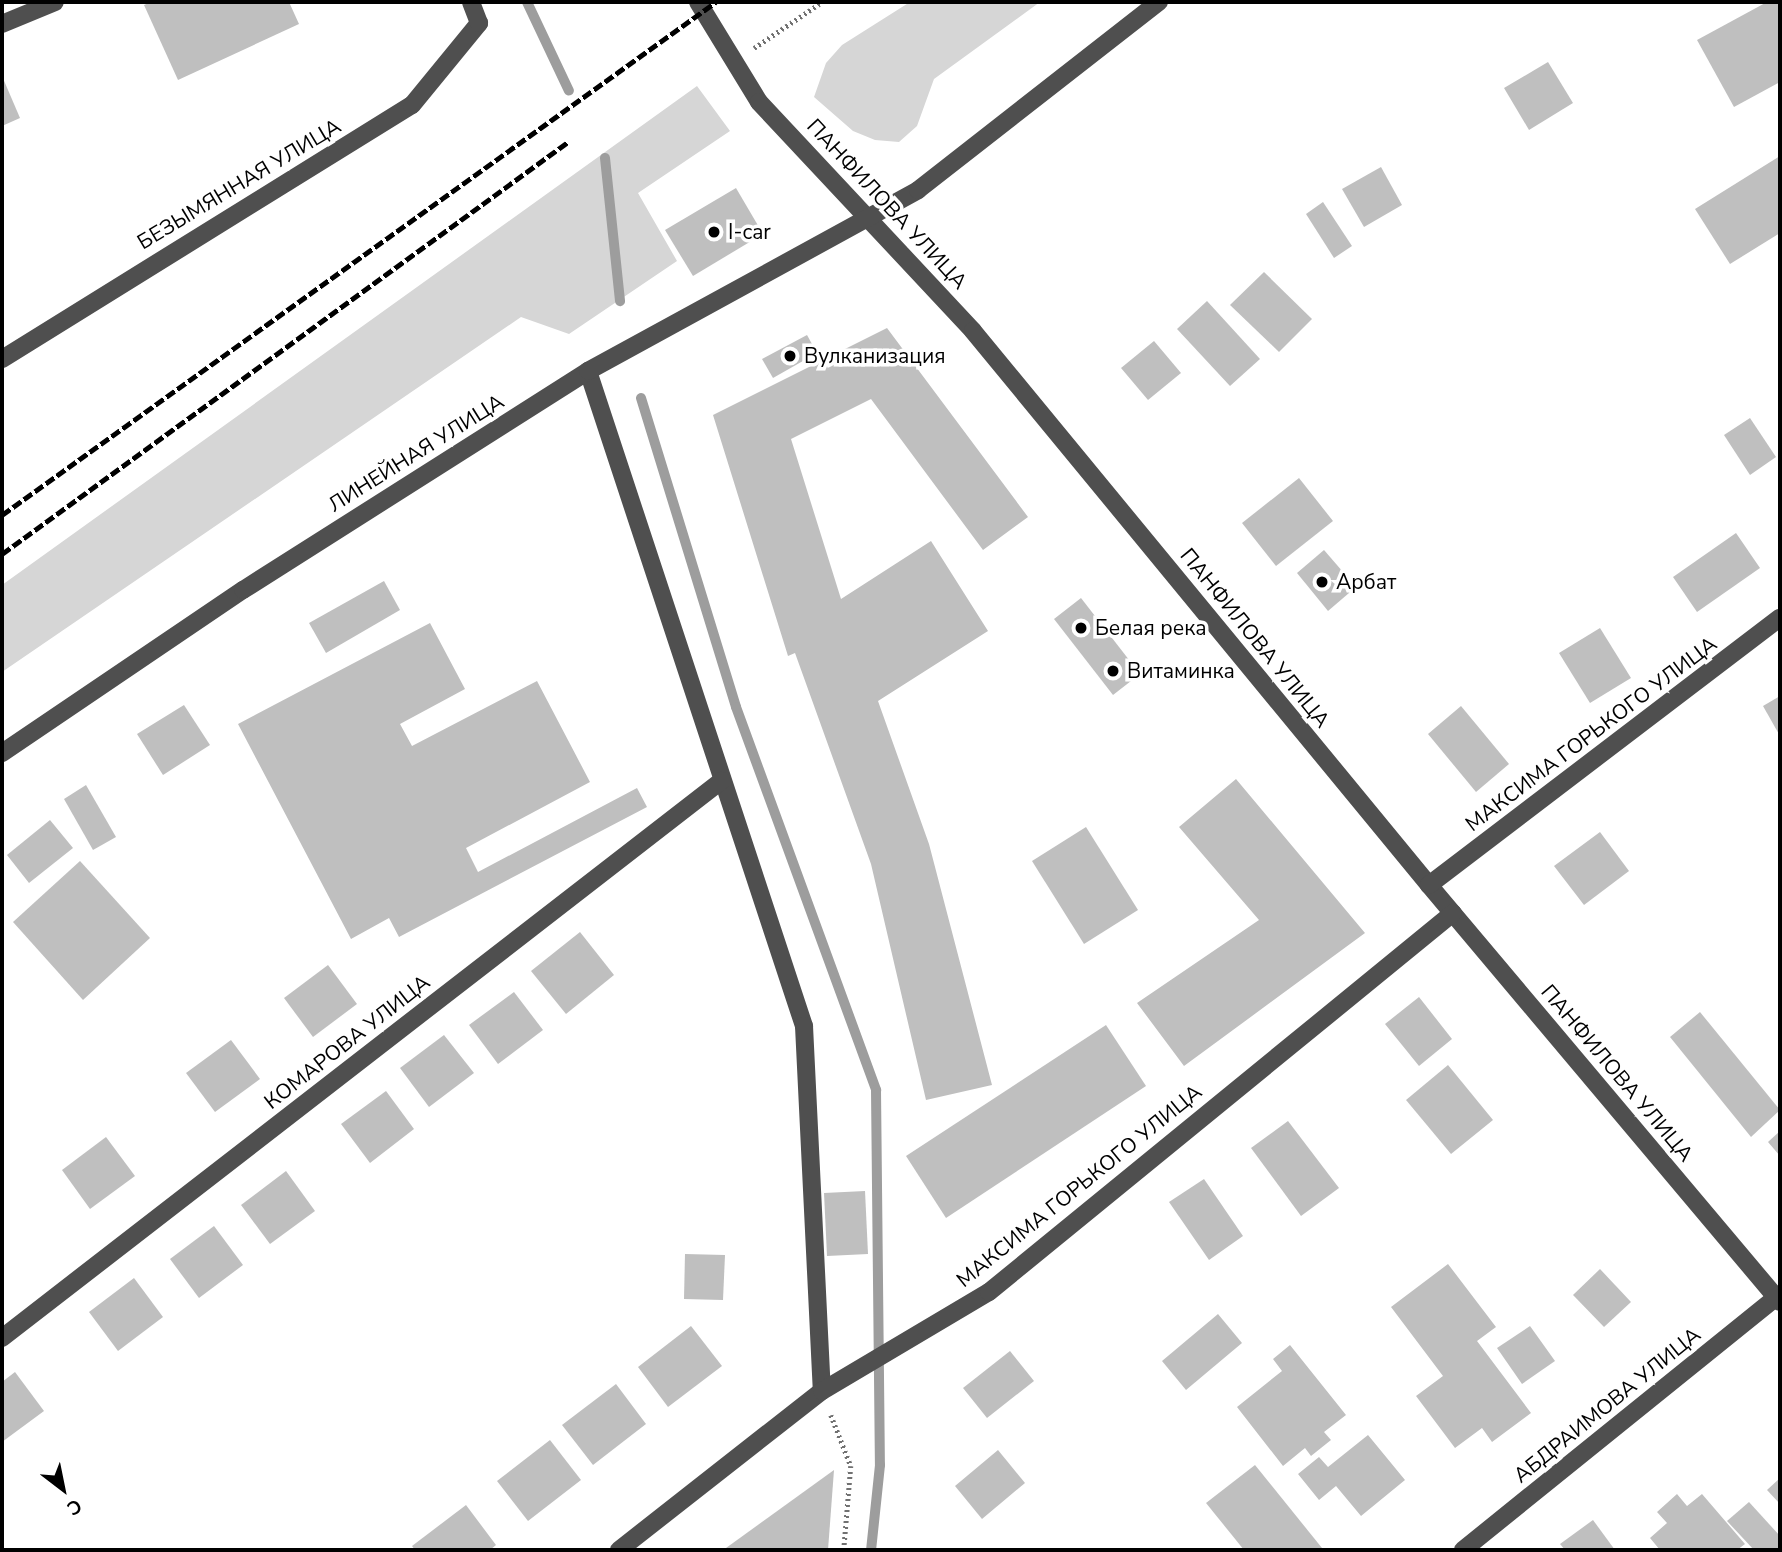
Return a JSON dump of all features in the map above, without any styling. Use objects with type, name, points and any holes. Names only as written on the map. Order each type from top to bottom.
[{"type":"street","points":[[2,24],[55,2]]},
{"type":"street","name":"БЕЗЫМЯННАЯ УЛИЦА","points":[[2,359],[412,106],[479,23],[471,2]]},
{"type":"street","name":"ПАНФИЛОВА УЛИЦА","points":[[698,2],[759,102],[871,217],[973,331],[1452,913],[1779,1298]]},
{"type":"street","name":"ЛИНЕЙНАЯ УЛИЦА","points":[[2,753],[243,590],[589,371],[652,339],[918,190],[1159,2]]},
{"type":"street","points":[[589,371],[721,781],[804,1026],[821,1391]]},
{"type":"street","name":"МАКСИМА ГОРЬКОГО УЛИЦА","points":[[1429,885],[1780,618]]},
{"type":"street","name":"КОМАРОВА УЛИЦА","points":[[2,1338],[721,781]]},
{"type":"street","name":"МАКСИМА ГОРЬКОГО УЛИЦА","points":[[619,1550],[821,1391],[989,1292],[1452,913]]},
{"type":"street","name":"АБДРАИМОВА УЛИЦА","points":[[1463,1550],[1779,1298]]},
{"type":"path","points":[[733,62],[822,2]]},
{"type":"path","points":[[821,1391],[851,1466],[844,1550]]},
{"type":"shaded area","points":[[910,2],[1040,2],[934,79],[917,126],[899,142],[875,140],[853,131],[814,97],[826,63],[842,45]]},
{"type":"shaded area","points":[[697,86],[730,131],[638,193],[677,261],[569,334],[521,317],[2,672],[2,585]]},
{"type":"building","points":[[151,2],[289,2],[299,24],[178,80],[144,5]]},
{"type":"building","points":[[1767,2],[1780,2],[1780,82],[1734,107],[1697,40]]},
{"type":"building","points":[[1548,62],[1573,103],[1529,130],[1504,88]]},
{"type":"building","points":[[2,76],[20,118],[2,126]]},
{"type":"building","points":[[1780,156],[1780,233],[1730,264],[1695,209]]},
{"type":"building","points":[[1381,167],[1402,205],[1364,227],[1342,189]]},
{"type":"building","name":"I-car","points":[[736,188],[763,234],[693,276],[665,230]]},
{"type":"building","points":[[1323,202],[1352,246],[1334,258],[1306,214]]},
{"type":"building","points":[[1264,272],[1312,319],[1279,352],[1230,305]]},
{"type":"building","points":[[1207,301],[1260,359],[1230,386],[1177,329]]},
{"type":"building","points":[[887,328],[1028,517],[983,550],[871,399],[791,439],[841,599],[931,541],[988,631],[878,701],[929,844],[992,1085],[926,1100],[871,864],[795,653],[788,656],[713,415]]},
{"type":"building","name":"Вулканизация","points":[[807,335],[817,353],[773,378],[762,359]]},
{"type":"building","points":[[1154,341],[1181,373],[1148,400],[1121,368]]},
{"type":"building","points":[[1750,418],[1776,457],[1750,475],[1724,435]]},
{"type":"building","points":[[1299,478],[1333,521],[1276,566],[1242,523]]},
{"type":"building","points":[[1736,533],[1760,568],[1697,612],[1673,577]]},
{"type":"building","points":[[1324,550],[1356,587],[1328,611],[1297,573]]},
{"type":"building","points":[[384,581],[400,610],[326,653],[309,623]]},
{"type":"building","points":[[1081,598],[1140,674],[1113,695],[1054,619]]},
{"type":"building","points":[[430,623],[465,689],[400,724],[412,746],[537,681],[590,782],[466,848],[478,872],[637,788],[647,807],[399,937],[389,918],[351,939],[238,724]]},
{"type":"building","points":[[1600,628],[1631,678],[1590,703],[1559,653]]},
{"type":"building","points":[[1780,696],[1780,736],[1763,706]]},
{"type":"building","points":[[184,705],[210,745],[163,775],[137,734]]},
{"type":"building","points":[[1461,706],[1509,764],[1476,792],[1428,734]]},
{"type":"building","points":[[1236,779],[1365,933],[1184,1066],[1137,1003],[1259,920],[1179,827]]},
{"type":"building","points":[[86,785],[116,837],[93,850],[64,799]]},
{"type":"building","points":[[50,820],[73,848],[29,883],[7,855]]},
{"type":"building","points":[[1086,827],[1138,910],[1084,944],[1032,861]]},
{"type":"building","points":[[1600,832],[1629,871],[1584,905],[1554,866]]},
{"type":"building","points":[[80,861],[150,938],[83,1000],[13,922]]},
{"type":"building","points":[[580,932],[614,975],[566,1014],[531,971]]},
{"type":"building","points":[[328,965],[357,1004],[313,1037],[284,998]]},
{"type":"building","points":[[514,992],[543,1030],[498,1064],[469,1025]]},
{"type":"building","points":[[1419,997],[1452,1039],[1419,1066],[1385,1024]]},
{"type":"building","points":[[1700,1012],[1780,1110],[1751,1137],[1670,1037]]},
{"type":"building","points":[[1106,1025],[1146,1086],[946,1218],[906,1156]]},
{"type":"building","points":[[444,1035],[474,1073],[429,1107],[400,1068]]},
{"type":"building","points":[[231,1040],[260,1079],[215,1112],[186,1073]]},
{"type":"building","points":[[1448,1065],[1493,1120],[1451,1154],[1406,1100]]},
{"type":"building","points":[[386,1091],[414,1129],[370,1163],[341,1124]]},
{"type":"building","points":[[1288,1121],[1339,1188],[1301,1216],[1251,1148]]},
{"type":"building","points":[[1780,1131],[1780,1156],[1768,1142]]},
{"type":"building","points":[[106,1137],[135,1176],[90,1209],[62,1170]]},
{"type":"building","points":[[286,1171],[315,1211],[270,1244],[241,1205]]},
{"type":"building","points":[[1204,1179],[1243,1236],[1209,1260],[1169,1202]]},
{"type":"building","points":[[865,1191],[868,1254],[827,1256],[824,1193]]},
{"type":"building","points":[[214,1226],[243,1265],[199,1298],[170,1259]]},
{"type":"building","points":[[685,1254],[725,1255],[723,1300],[684,1299]]},
{"type":"building","points":[[1448,1264],[1496,1327],[1477,1341],[1531,1413],[1492,1442],[1482,1428],[1455,1448],[1416,1396],[1443,1376],[1391,1307]]},
{"type":"building","points":[[1600,1269],[1631,1302],[1604,1327],[1573,1295]]},
{"type":"building","points":[[134,1278],[163,1317],[118,1351],[89,1312]]},
{"type":"building","points":[[1218,1314],[1242,1343],[1186,1390],[1162,1361]]},
{"type":"building","points":[[691,1326],[722,1366],[668,1407],[638,1367]]},
{"type":"building","points":[[1530,1326],[1555,1361],[1522,1384],[1497,1348]]},
{"type":"building","points":[[1290,1345],[1346,1415],[1324,1432],[1331,1440],[1311,1456],[1305,1448],[1283,1466],[1237,1407],[1282,1371],[1273,1359]]},
{"type":"building","points":[[1010,1351],[1034,1381],[987,1418],[963,1388]]},
{"type":"building","points":[[15,1372],[44,1411],[2,1442],[2,1382]]},
{"type":"building","points":[[616,1384],[646,1424],[593,1465],[562,1425]]},
{"type":"building","points":[[1368,1435],[1405,1480],[1361,1516],[1336,1486],[1319,1500],[1298,1474],[1319,1457],[1328,1467]]},
{"type":"building","points":[[550,1440],[581,1480],[528,1521],[497,1481]]},
{"type":"building","points":[[998,1450],[1025,1483],[982,1519],[955,1486]]},
{"type":"building","points":[[1255,1465],[1322,1548],[1244,1550],[1206,1503]]},
{"type":"building","points":[[834,1470],[828,1550],[727,1550],[726,1548]]},
{"type":"building","points":[[1780,1478],[1780,1504],[1767,1490]]},
{"type":"building","points":[[1677,1494],[1687,1506],[1702,1494],[1745,1544],[1737,1550],[1660,1550],[1650,1538],[1667,1523],[1657,1512]]},
{"type":"building","points":[[1749,1502],[1780,1536],[1780,1550],[1754,1550],[1727,1521]]},
{"type":"building","points":[[466,1505],[496,1545],[490,1550],[415,1550],[412,1546]]},
{"type":"building","points":[[1593,1520],[1615,1550],[1565,1550],[1560,1544]]},
{"type":"waterway","points":[[527,2],[569,91]]},
{"type":"waterway","points":[[605,158],[620,301]]},
{"type":"waterway","points":[[641,398],[736,707],[876,1090],[880,1465],[871,1550]]},
{"type":"railway","points":[[2,515],[716,2]]},
{"type":"railway","points":[[2,554],[568,142]]},
{"type":"place","name":"I-car","points":[[714,232]]},
{"type":"place","name":"Вулканизация","points":[[790,356]]},
{"type":"place","name":"Арбат","points":[[1322,582]]},
{"type":"place","name":"Белая река","points":[[1081,628]]},
{"type":"place","name":"Витаминка","points":[[1113,671]]}]
